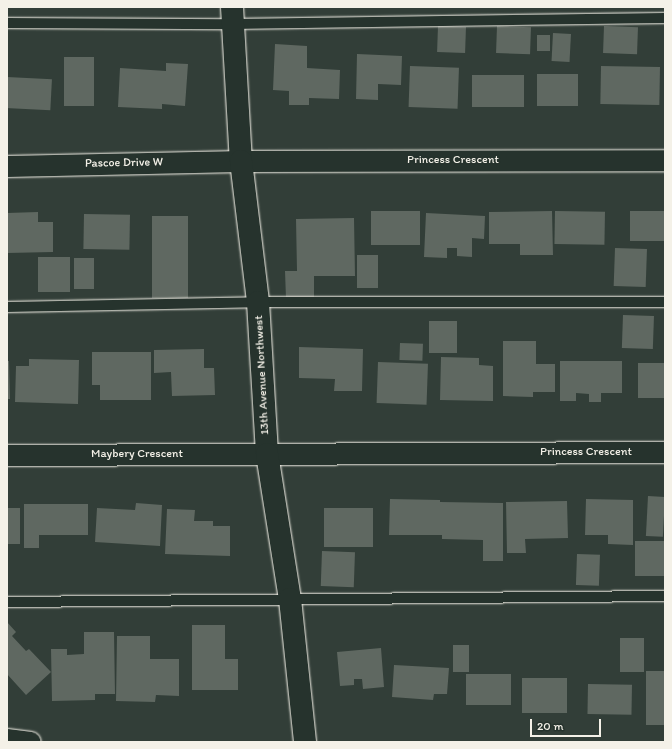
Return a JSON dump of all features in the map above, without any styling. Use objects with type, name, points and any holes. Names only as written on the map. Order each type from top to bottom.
[{"type":"street","name":"13th Avenue Northwest","points":[[232,15],[241,161],[258,302],[266,454],[290,599],[305,742]]},
{"type":"street","name":"Princess Crescent","points":[[241,161],[665,160]]},
{"type":"street","name":"Pascoe Drive W","points":[[7,166],[241,161]]},
{"type":"street","name":"Princess Crescent","points":[[266,454],[665,452]]},
{"type":"street","name":"Maybery Crescent","points":[[7,455],[266,454]]},
{"type":"street","points":[[7,739],[30,742]]},
{"type":"lane","points":[[7,22],[232,15],[665,18]]},
{"type":"lane","points":[[7,307],[258,302],[665,302]]},
{"type":"lane","points":[[7,602],[665,596]]},
{"type":"building","points":[[438,26],[466,27],[465,53],[437,52]]},
{"type":"building","points":[[497,26],[531,27],[530,54],[496,53]]},
{"type":"building","points":[[604,26],[638,27],[637,54],[603,53]]},
{"type":"building","points":[[553,33],[571,34],[570,62],[552,61]]},
{"type":"building","points":[[537,35],[550,35],[550,51],[537,51]]},
{"type":"building","points":[[275,44],[307,46],[307,68],[340,70],[339,99],[309,98],[309,105],[289,105],[289,91],[273,90]]},
{"type":"building","points":[[357,54],[402,56],[401,85],[378,84],[378,100],[356,99]]},
{"type":"building","points":[[64,57],[94,57],[94,106],[64,106]]},
{"type":"building","points":[[166,63],[188,64],[185,106],[162,104],[162,109],[118,107],[120,68],[166,71]]},
{"type":"building","points":[[410,66],[459,68],[458,109],[409,107]]},
{"type":"building","points":[[601,66],[660,67],[659,105],[600,104]]},
{"type":"building","points":[[537,74],[578,74],[578,106],[537,106]]},
{"type":"building","points":[[472,75],[524,75],[524,107],[472,107]]},
{"type":"building","points":[[7,77],[52,79],[50,110],[7,108]]},
{"type":"building","points":[[371,211],[420,211],[420,245],[371,245]]},
{"type":"building","points":[[552,211],[553,255],[520,255],[520,244],[489,244],[489,212]]},
{"type":"building","points":[[555,211],[605,212],[604,245],[554,244]]},
{"type":"building","points":[[630,211],[665,211],[665,241],[630,241]]},
{"type":"building","points":[[38,212],[38,222],[53,222],[53,252],[7,253],[7,213]]},
{"type":"building","points":[[426,213],[485,216],[484,239],[472,238],[472,257],[457,256],[457,248],[447,248],[447,258],[424,257]]},
{"type":"building","points":[[84,214],[130,215],[129,250],[83,249]]},
{"type":"building","points":[[152,216],[188,216],[188,298],[152,298]]},
{"type":"building","points":[[354,218],[355,276],[314,276],[314,298],[286,299],[285,271],[297,271],[296,219]]},
{"type":"building","points":[[615,248],[647,249],[646,287],[614,286]]},
{"type":"building","points":[[357,255],[378,255],[378,288],[357,288]]},
{"type":"building","points":[[38,257],[70,257],[70,292],[38,292]]},
{"type":"building","points":[[74,258],[94,258],[94,289],[74,289]]},
{"type":"building","points":[[623,315],[654,316],[653,349],[622,348]]},
{"type":"building","points":[[429,321],[457,321],[457,353],[429,353]]},
{"type":"building","points":[[503,341],[536,341],[536,364],[555,364],[555,392],[533,392],[533,397],[503,396]]},
{"type":"building","points":[[400,343],[423,344],[422,361],[399,360]]},
{"type":"building","points":[[299,347],[363,349],[362,391],[334,391],[335,379],[299,378]]},
{"type":"building","points":[[204,349],[204,368],[214,368],[215,395],[172,396],[171,372],[154,373],[154,350]]},
{"type":"building","points":[[92,352],[151,352],[151,400],[100,400],[100,385],[92,385]]},
{"type":"building","points":[[441,357],[479,358],[479,365],[493,366],[493,401],[440,400]]},
{"type":"building","points":[[29,359],[79,360],[78,404],[15,402],[16,366],[29,366]]},
{"type":"building","points":[[7,361],[9,361],[10,399],[7,399]]},
{"type":"building","points":[[560,361],[622,361],[622,393],[601,393],[601,402],[589,402],[589,394],[576,393],[576,401],[560,401]]},
{"type":"building","points":[[378,362],[428,364],[427,405],[377,403]]},
{"type":"building","points":[[638,363],[665,363],[665,398],[638,398]]},
{"type":"building","points":[[648,496],[665,497],[663,537],[646,536]]},
{"type":"building","points":[[390,499],[440,500],[440,502],[503,503],[503,561],[483,561],[483,540],[442,539],[442,535],[389,535]]},
{"type":"building","points":[[586,499],[633,500],[633,545],[608,544],[608,535],[585,535]]},
{"type":"building","points":[[567,501],[568,538],[525,539],[526,553],[507,553],[506,502]]},
{"type":"building","points":[[136,503],[162,505],[160,546],[95,542],[97,508],[135,510]]},
{"type":"building","points":[[24,504],[88,504],[88,535],[39,535],[39,548],[24,548]]},
{"type":"building","points":[[7,508],[20,508],[20,544],[7,544]]},
{"type":"building","points":[[324,508],[373,508],[373,547],[324,547]]},
{"type":"building","points":[[167,509],[195,510],[194,521],[213,521],[213,526],[230,526],[230,556],[165,554]]},
{"type":"building","points":[[635,541],[665,541],[665,576],[635,576]]},
{"type":"building","points":[[322,551],[355,552],[354,587],[321,586]]},
{"type":"building","points":[[577,554],[600,555],[599,586],[576,585]]},
{"type":"building","points":[[7,622],[16,632],[12,636],[26,651],[29,649],[51,672],[26,695],[7,674]]},
{"type":"building","points":[[192,625],[225,625],[225,659],[238,659],[238,690],[192,690]]},
{"type":"building","points":[[84,632],[114,632],[115,694],[95,694],[95,700],[52,701],[51,649],[67,649],[67,655],[84,654]]},
{"type":"building","points":[[117,636],[150,636],[150,659],[179,659],[179,696],[156,695],[155,702],[116,701]]},
{"type":"building","points":[[620,638],[644,638],[644,672],[620,672]]},
{"type":"building","points":[[453,645],[469,645],[469,672],[453,672]]},
{"type":"building","points":[[381,648],[384,687],[363,689],[362,679],[354,679],[354,685],[340,686],[337,652]]},
{"type":"building","points":[[394,665],[449,668],[447,694],[434,694],[433,700],[392,697]]},
{"type":"building","points":[[646,671],[665,671],[665,725],[646,725]]},
{"type":"building","points":[[466,674],[511,674],[511,705],[466,705]]},
{"type":"building","points":[[522,678],[567,678],[567,713],[522,713]]},
{"type":"building","points":[[588,684],[632,685],[631,715],[587,714]]}]
